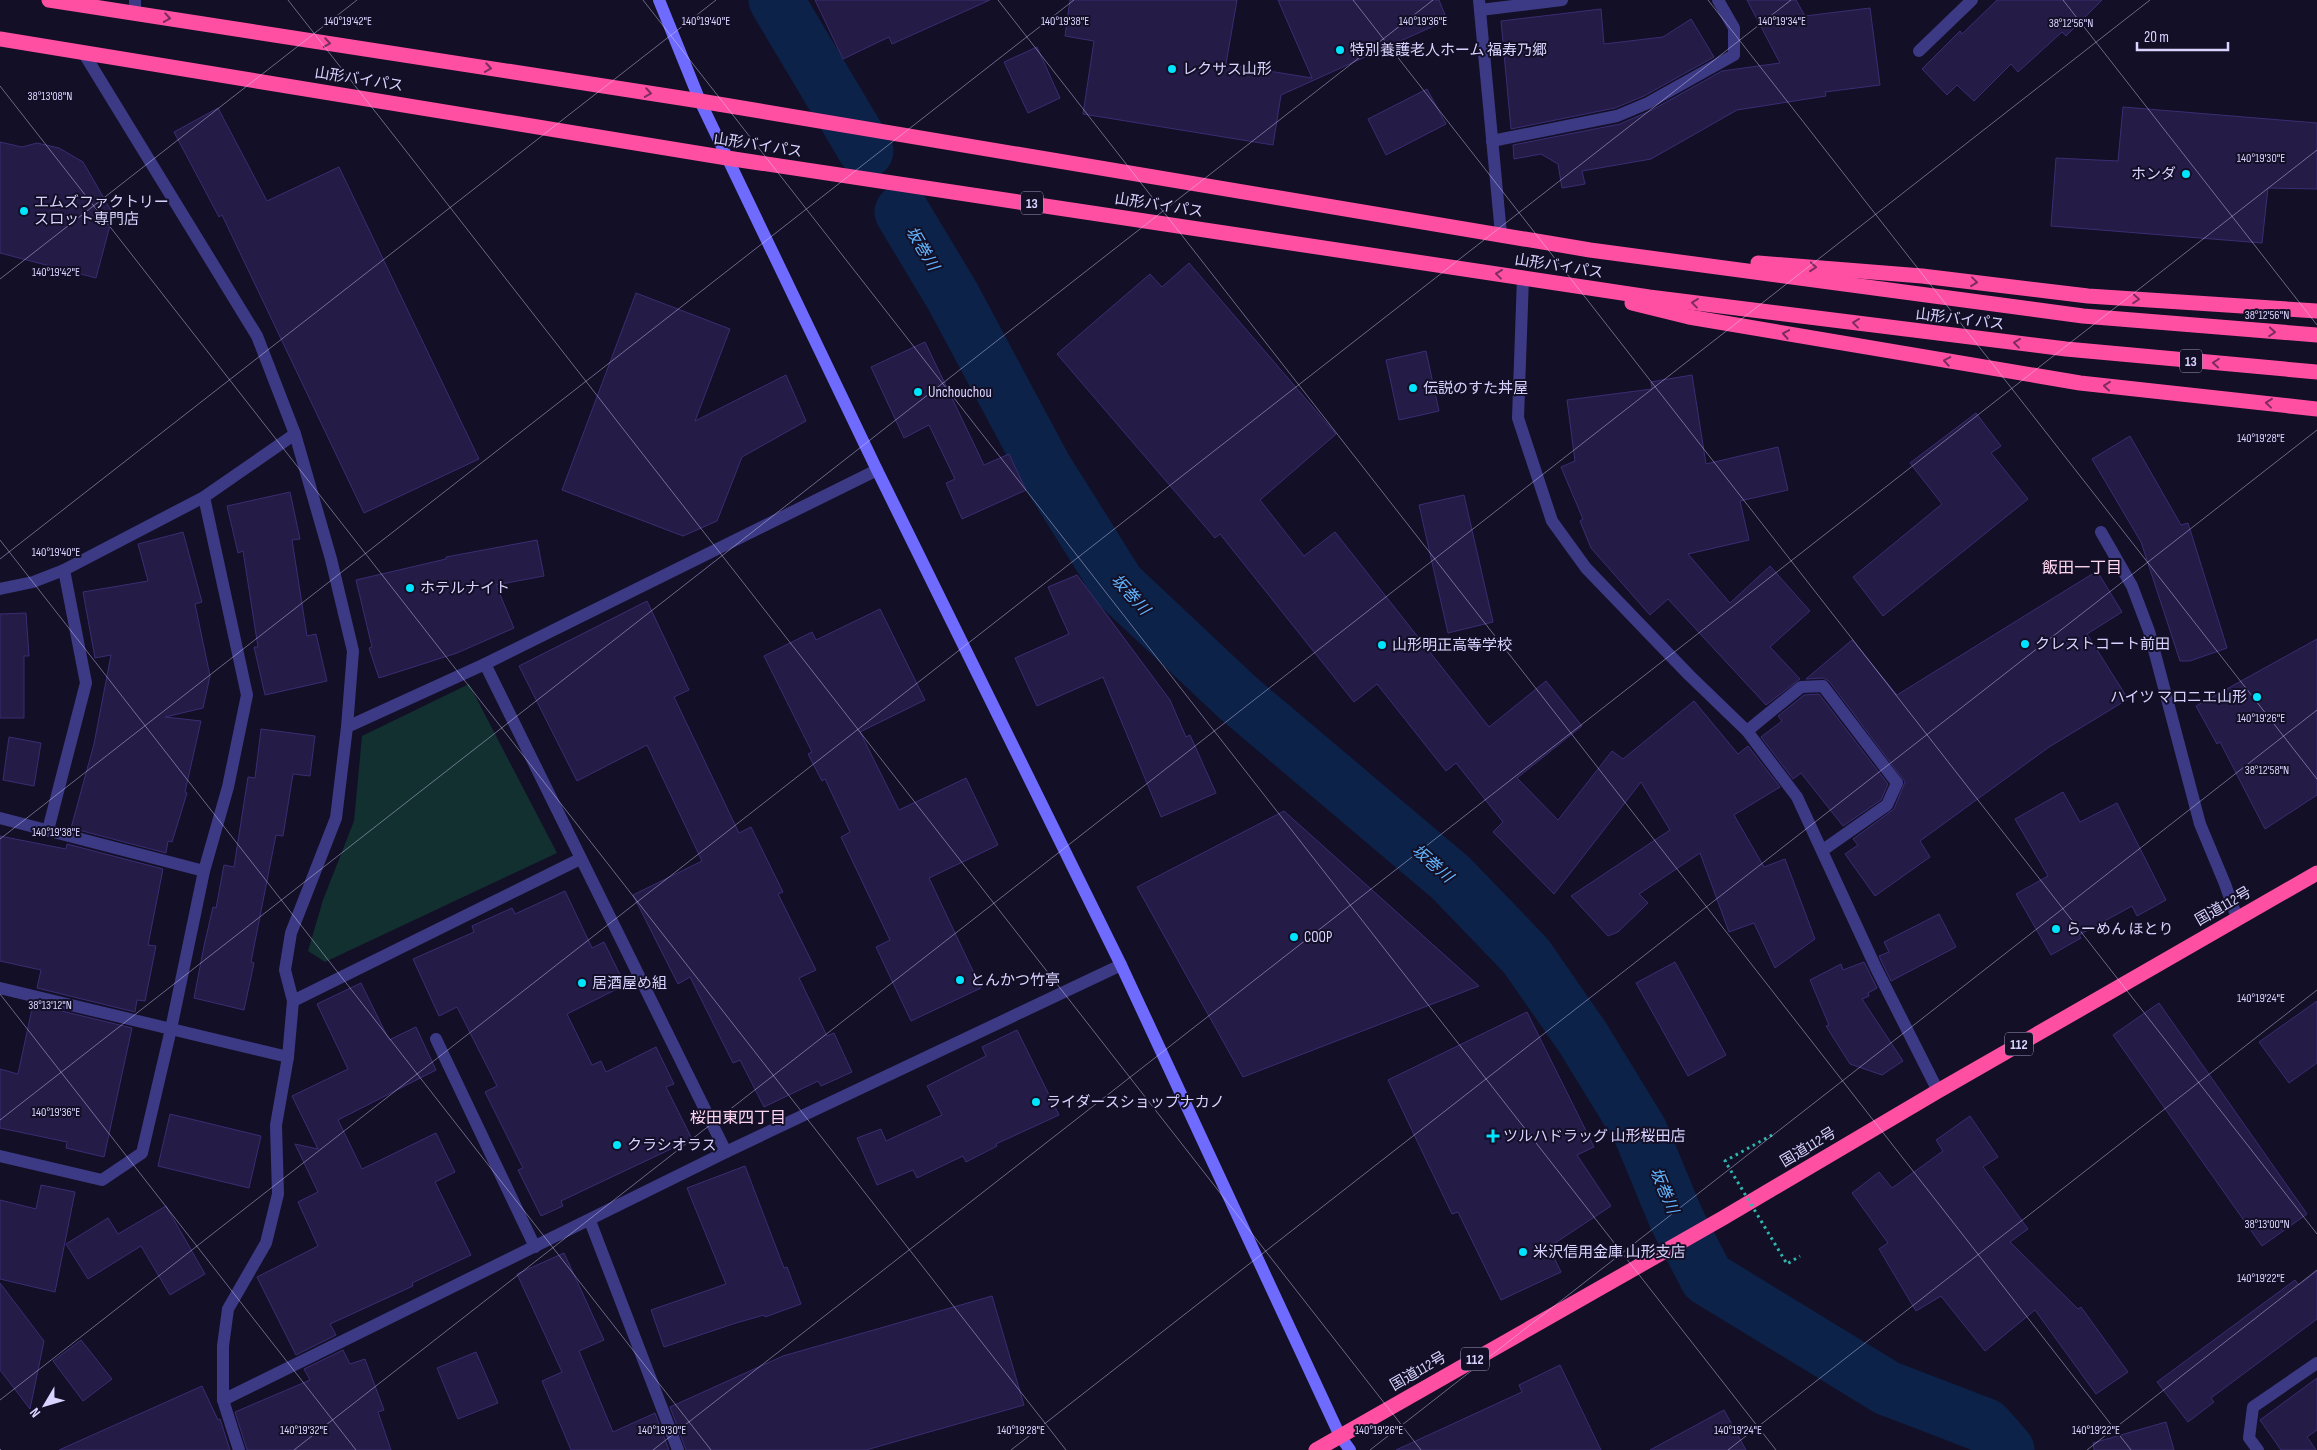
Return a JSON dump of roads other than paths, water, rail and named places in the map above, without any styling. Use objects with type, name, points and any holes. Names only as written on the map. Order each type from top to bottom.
[{"type":"highway","name":"山形バイパス","points":[[49,0],[135,6],[1590,250],[2083,316],[2317,335]]},
{"type":"highway","name":"山形バイパス","points":[[0,39],[727,158],[1649,297],[2066,349],[2317,372]]},
{"type":"highway","points":[[1590,250],[1922,276],[2088,296],[2317,311]]},
{"type":"highway","points":[[1527,278],[1689,317],[2070,381],[2317,409]]},
{"type":"highway","name":"国道112号","points":[[1316,1450],[1723,1218],[1938,1091],[2317,873]]},
{"type":"street","points":[[659,0],[700,101],[727,158],[877,470],[1121,965],[1340,1436],[1350,1450]]},
{"type":"street","points":[[1501,234],[1479,5],[1562,0]]},
{"type":"street","points":[[1492,141],[1616,116],[1648,103],[1734,55],[1734,28],[1718,0]]},
{"type":"street","points":[[1919,51],[1972,0]]},
{"type":"street","points":[[83,52],[257,336],[294,434],[331,559],[353,651],[347,727],[336,818],[291,933],[285,970],[293,1001],[288,1056],[276,1125],[278,1194],[266,1243],[228,1309],[222,1346],[223,1400],[239,1450]]},
{"type":"street","points":[[1527,278],[1518,418],[1552,521],[1586,568],[1747,731],[1797,797],[1876,968],[1938,1091]]},
{"type":"street","points":[[0,589],[33,582],[64,570],[204,497],[294,434]]},
{"type":"street","points":[[347,727],[484,664],[877,470]]},
{"type":"street","points":[[0,1156],[102,1180],[142,1153],[171,1029],[204,871],[228,787],[247,695],[204,497]]},
{"type":"street","points":[[2101,532],[2132,586],[2149,632],[2200,824],[2226,884],[2237,918]]},
{"type":"street","points":[[48,830],[86,684],[64,570]]},
{"type":"street","points":[[484,664],[726,1152]]},
{"type":"street","points":[[1747,731],[1801,687],[1823,686],[1897,782],[1887,805],[1823,850]]},
{"type":"street","points":[[0,818],[204,871]]},
{"type":"street","points":[[293,1001],[580,859]]},
{"type":"street","points":[[223,1400],[590,1221],[726,1152],[1121,965]]},
{"type":"street","points":[[0,988],[288,1056]]},
{"type":"street","points":[[436,1038],[535,1247]]},
{"type":"street","points":[[590,1221],[678,1450]]},
{"type":"street","points":[[2258,1450],[2249,1438],[2253,1407],[2317,1363]]},
{"type":"waterway","name":"坂巻川","points":[[776,0],[866,151]]},
{"type":"waterway","name":"坂巻川","points":[[902,212],[953,297],[1044,467],[1118,585],[1238,698],[1451,878],[1526,956],[1583,1038],[1640,1131],[1676,1218],[1707,1278],[1887,1388],[1986,1426],[2007,1450]]},
{"type":"place","name":"特別養護老人ホーム 福寿乃郷","points":[[1340,50]]},
{"type":"place","name":"レクサス山形","points":[[1172,69]]},
{"type":"place","name":"ホンダ","points":[[2186,174]]},
{"type":"place","name":"エムズファクトリー スロット専門店","points":[[24,211]]},
{"type":"place","name":"伝説のすた丼屋","points":[[1413,388]]},
{"type":"place","name":"Unchouchou","points":[[918,392]]},
{"type":"place","name":"ホテルナイト","points":[[410,588]]},
{"type":"place","name":"クレストコート前田","points":[[2025,644]]},
{"type":"place","name":"山形明正高等学校","points":[[1382,645]]},
{"type":"place","name":"ハイツ マロニエ山形","points":[[2257,697]]},
{"type":"place","name":"らーめん ほとり","points":[[2056,929]]},
{"type":"place","name":"COOP","points":[[1294,937]]},
{"type":"place","name":"とんかつ竹亭","points":[[960,980]]},
{"type":"place","name":"居酒屋め組","points":[[582,983]]},
{"type":"place","name":"ライダースショップナカノ","points":[[1036,1102]]},
{"type":"place","name":"ツルハドラッグ 山形桜田店","points":[[1493,1136]]},
{"type":"place","name":"クラシオラス","points":[[617,1145]]},
{"type":"place","name":"米沢信用金庫 山形支店","points":[[1523,1252]]},
{"type":"district","name":"飯田一丁目","points":[[2082,567]]},
{"type":"district","name":"桜田東四丁目","points":[[738,1117]]}]
